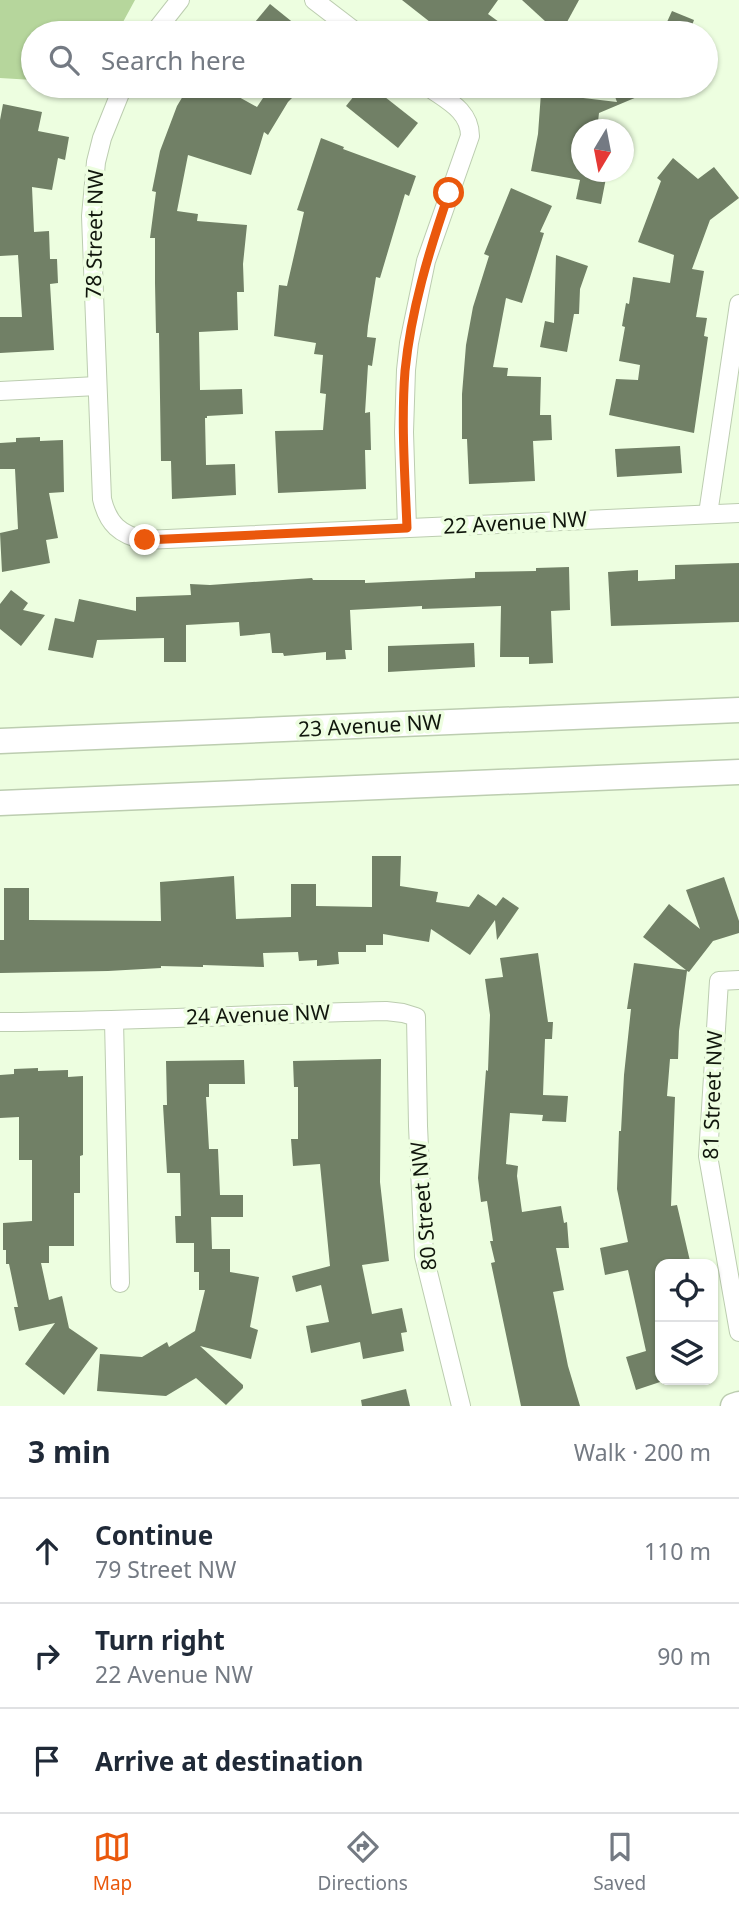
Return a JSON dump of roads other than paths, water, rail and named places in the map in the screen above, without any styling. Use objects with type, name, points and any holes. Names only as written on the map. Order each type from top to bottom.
[{"type":"main road","name":"23 Avenue NW","points":[[0,741],[739,710]]},
{"type":"main road","points":[[0,803],[739,772]]},
{"type":"main road","points":[[733,1406],[739,1404]]},
{"type":"street","points":[[163,21],[180,0]]},
{"type":"street","points":[[314,0],[341,21]]},
{"type":"street","name":"78 Street NW","points":[[114,527],[107,517],[102,499],[91,248],[93,185],[102,138],[118,98]]},
{"type":"street","points":[[407,528],[404,407],[409,343],[426,261],[469,144],[470,128],[467,119],[444,98]]},
{"type":"street","points":[[708,514],[739,304]]},
{"type":"street","points":[[0,391],[97,386]]},
{"type":"street","name":"22 Avenue NW","points":[[114,527],[122,533],[145,540],[739,513]]},
{"type":"street","name":"81 Street NW","points":[[739,980],[719,981],[708,1156],[739,1332]]},
{"type":"street","name":"24 Avenue NW","points":[[0,1022],[114,1021],[256,1014],[403,1013]]},
{"type":"street","name":"80 Street NW","points":[[403,1013],[416,1017],[424,1256],[461,1406]]},
{"type":"street","points":[[114,1021],[120,1283]]}]
